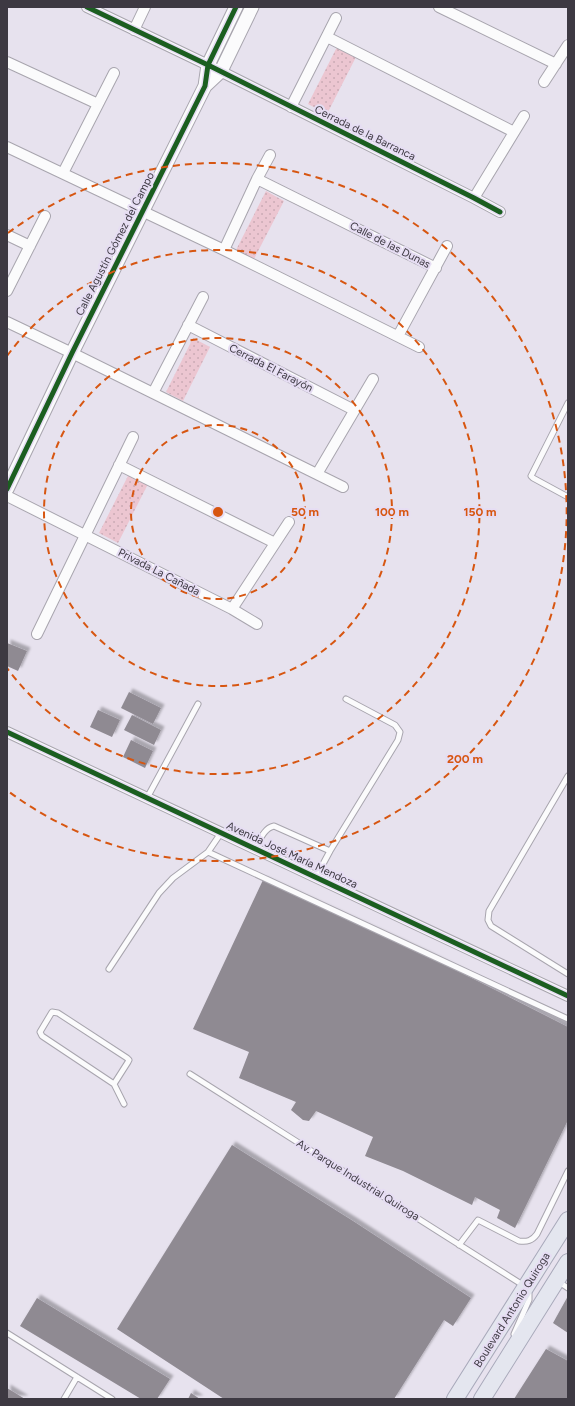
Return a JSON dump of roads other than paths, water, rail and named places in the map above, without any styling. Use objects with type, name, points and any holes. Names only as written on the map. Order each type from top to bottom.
[{"type":"main road","name":"Boulevard Antonio Quiroga","points":[[455,1399],[568,1220]]},
{"type":"main road","name":"Boulevard Antonio Quiroga","points":[[482,1399],[508,1358],[562,1285],[568,1262]]},
{"type":"street","name":"Cerrada de la Barranca","points":[[87,7],[221,71],[500,212]]},
{"type":"street","points":[[134,30],[145,7]]},
{"type":"street","name":"Calle Agustín Gómez del Campo","points":[[7,489],[72,352],[205,86],[208,65],[236,7]]},
{"type":"street","name":"Calle Agustín Gómez del Campo","points":[[205,86],[221,71],[252,7]]},
{"type":"street","points":[[440,7],[556,64]]},
{"type":"street","points":[[291,107],[336,18]]},
{"type":"street","points":[[327,37],[514,132]]},
{"type":"street","points":[[544,82],[568,45]]},
{"type":"street","points":[[7,62],[98,104]]},
{"type":"street","points":[[63,173],[114,73]]},
{"type":"street","points":[[474,198],[524,116]]},
{"type":"street","points":[[7,147],[224,250],[419,347]]},
{"type":"street","points":[[224,250],[257,178],[270,155]]},
{"type":"street","name":"Calle de las Dunas","points":[[257,178],[436,268],[398,336]]},
{"type":"street","points":[[7,291],[45,216]]},
{"type":"street","points":[[7,235],[30,246]]},
{"type":"street","points":[[436,268],[448,246]]},
{"type":"street","points":[[153,393],[203,297]]},
{"type":"street","points":[[7,322],[72,352],[343,487]]},
{"type":"street","name":"Cerrada El Farayón","points":[[188,325],[354,410]]},
{"type":"street","points":[[317,474],[373,379]]},
{"type":"street","points":[[37,634],[133,437]]},
{"type":"street","points":[[119,465],[275,543]]},
{"type":"street","name":"Privada La Cañada","points":[[7,496],[232,609],[257,624]]},
{"type":"street","points":[[232,609],[289,522]]},
{"type":"street","name":"Avenida José María Mendoza","points":[[7,732],[568,996]]},
{"type":"lane","points":[[568,402],[531,476],[568,497]]},
{"type":"lane","points":[[316,877],[330,851],[398,740],[400,732],[395,725],[346,699]]},
{"type":"lane","points":[[147,798],[198,704]]},
{"type":"lane","points":[[568,776],[489,911],[488,920],[491,926],[568,974]]},
{"type":"lane","points":[[255,849],[266,830],[269,827],[274,826],[330,851]]},
{"type":"lane","points":[[109,969],[159,893],[173,878],[208,852],[221,833]]},
{"type":"lane","points":[[208,852],[568,1019]]},
{"type":"lane","points":[[114,1084],[129,1060],[58,1013],[52,1012],[41,1029],[40,1032],[42,1036],[114,1084],[124,1104]]},
{"type":"lane","name":"Av. Parque Industrial Quiroga","points":[[190,1074],[526,1287]]},
{"type":"lane","points":[[460,1245],[478,1220],[519,1241],[526,1242],[533,1240],[538,1234],[568,1170]]},
{"type":"lane","points":[[508,1358],[508,1350],[529,1300],[529,1294],[526,1287]]},
{"type":"lane","points":[[7,1333],[112,1399]]},
{"type":"lane","points":[[64,1399],[77,1377]]}]
